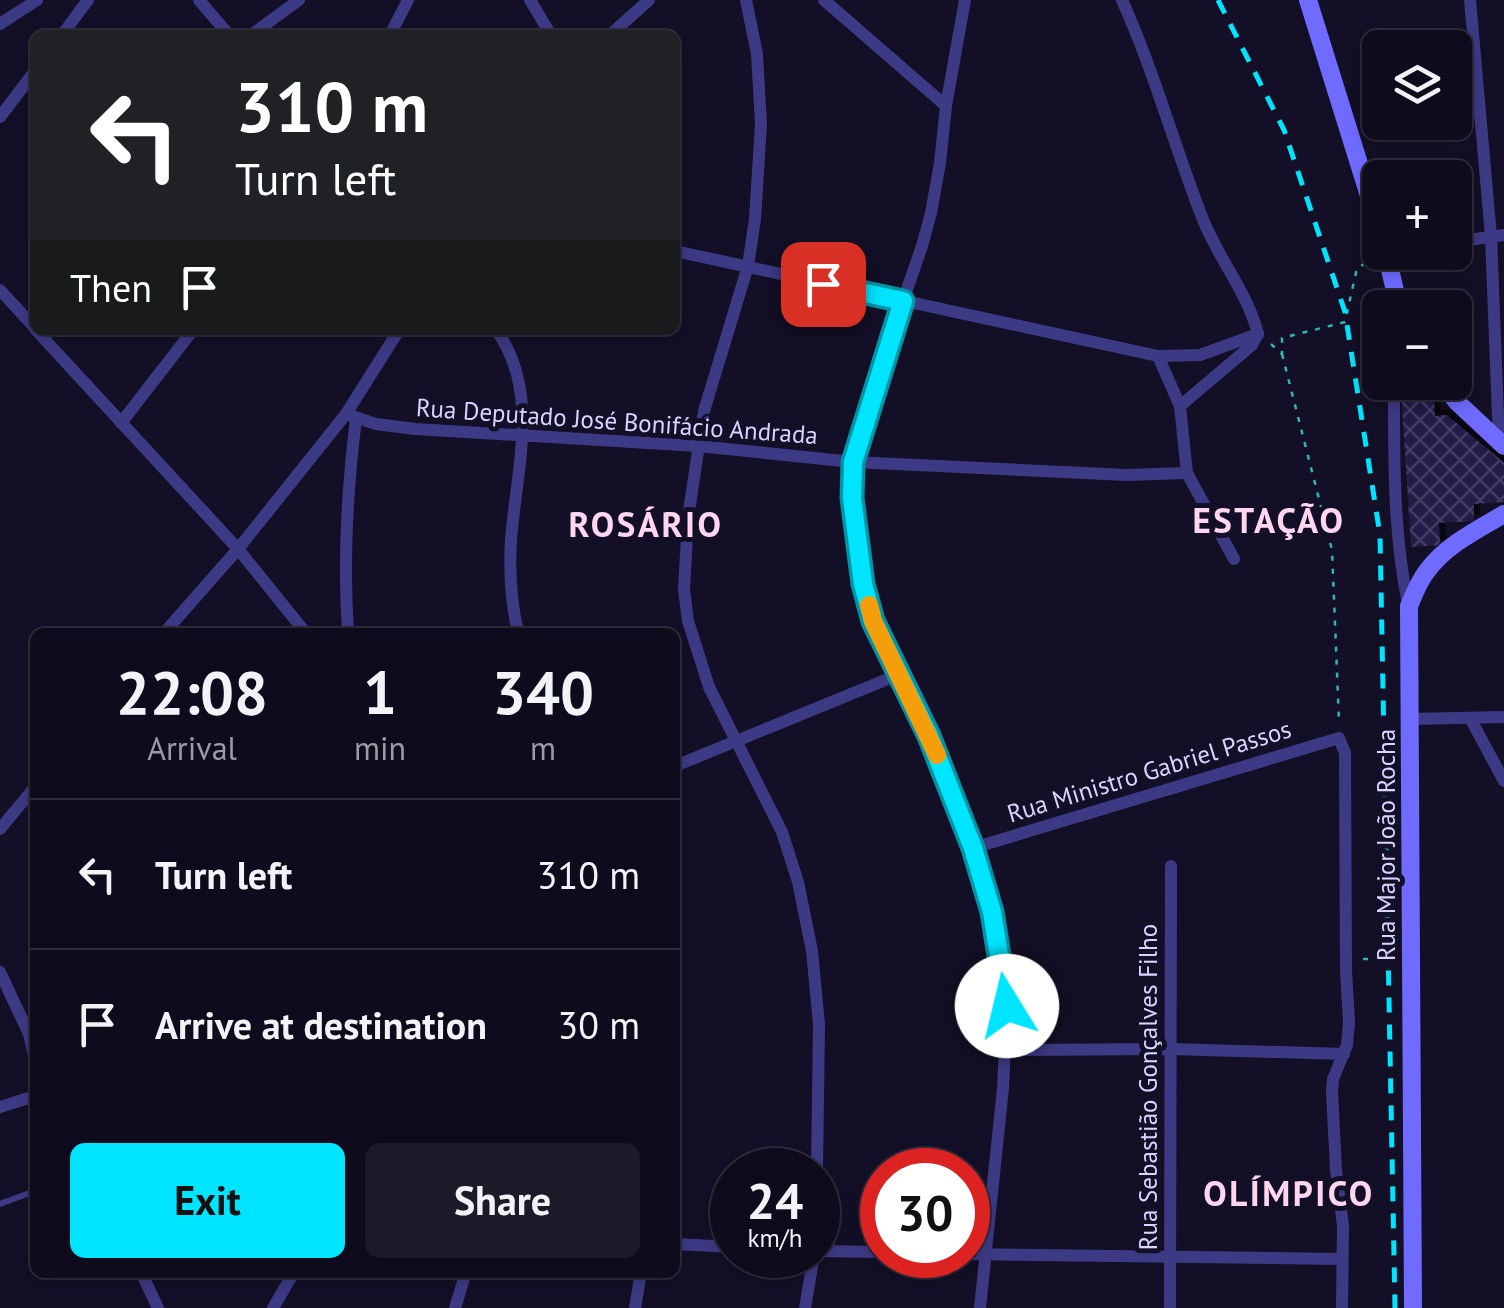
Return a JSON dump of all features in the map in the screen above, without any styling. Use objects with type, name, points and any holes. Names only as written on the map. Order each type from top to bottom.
[{"type":"main road","points":[[1308,0],[1362,174]]},
{"type":"main road","points":[[1457,400],[1502,444]]},
{"type":"main road","points":[[1409,606],[1426,571],[1469,534],[1504,514]]},
{"type":"main road","name":"Rua Major João Rocha","points":[[1409,606],[1413,1308]]},
{"type":"street","points":[[0,24],[37,0]]},
{"type":"street","points":[[66,30],[88,0]]},
{"type":"street","points":[[199,0],[225,30]]},
{"type":"street","points":[[258,30],[299,0]]},
{"type":"street","points":[[393,30],[408,0]]},
{"type":"street","points":[[530,0],[547,30]]},
{"type":"street","points":[[616,30],[650,0]]},
{"type":"street","points":[[746,0],[757,54],[761,124],[757,204],[748,266],[704,411],[685,554],[684,590],[688,621],[709,688],[790,855],[812,951],[819,1024],[817,1148]]},
{"type":"street","points":[[824,0],[946,106]]},
{"type":"street","points":[[966,0],[930,213],[853,462],[852,498],[863,584],[873,621],[929,736],[973,848],[992,912],[1007,1006],[990,1214]]},
{"type":"street","points":[[1122,0],[1202,219],[1252,312],[1258,334]]},
{"type":"street","points":[[1470,0],[1498,236],[1502,444]]},
{"type":"street","points":[[0,118],[30,78]]},
{"type":"street","points":[[1472,240],[1498,236]]},
{"type":"street","points":[[680,252],[1158,356],[1200,354],[1258,334]]},
{"type":"street","points":[[0,290],[30,323]]},
{"type":"street","points":[[24,317],[30,309]]},
{"type":"street","points":[[1180,406],[1244,352],[1258,334]]},
{"type":"street","points":[[41,335],[238,549],[303,628]]},
{"type":"street","points":[[121,423],[188,335]]},
{"type":"street","points":[[169,628],[351,416],[396,335]]},
{"type":"street","points":[[500,335],[518,375],[521,392],[510,572],[517,628]]},
{"type":"street","points":[[1158,356],[1180,406],[1186,473],[1234,559]]},
{"type":"street","name":"Rua Major João Rocha","points":[[1394,400],[1398,523],[1402,577],[1409,606]]},
{"type":"street","points":[[348,628],[345,531],[351,416]]},
{"type":"street","name":"Rua Deputado José Bonifácio Andrada","points":[[351,416],[416,430],[698,446],[853,462],[1126,475],[1186,473]]},
{"type":"street","points":[[680,764],[900,674]]},
{"type":"street","points":[[1410,719],[1504,717]]},
{"type":"street","points":[[1470,718],[1504,782]]},
{"type":"street","points":[[1339,738],[1345,753],[1349,1022],[1332,1092],[1343,1226],[1342,1308]]},
{"type":"street","name":"Rua Ministro Gabriel Passos","points":[[973,848],[1339,738]]},
{"type":"street","points":[[0,829],[30,793]]},
{"type":"street","name":"Rua Sebastião Gonçalves Filho","points":[[1170,1308],[1171,866]]},
{"type":"street","points":[[0,972],[30,1029]]},
{"type":"street","points":[[1006,1050],[1344,1054]]},
{"type":"street","points":[[0,1106],[30,1097]]},
{"type":"street","points":[[680,1244],[710,1246]]},
{"type":"street","points":[[990,1255],[1342,1260]]},
{"type":"street","points":[[144,1278],[158,1308]]},
{"type":"street","points":[[273,1308],[290,1278]]},
{"type":"street","points":[[454,1308],[464,1278]]},
{"type":"street","points":[[635,1308],[640,1278]]},
{"type":"street","points":[[805,1308],[811,1278]]},
{"type":"street","points":[[981,1301],[994,1308]]},
{"type":"lane","points":[[0,1204],[30,1193]]},
{"type":"path","points":[[1339,738],[1332,550],[1282,354],[1282,338],[1344,322],[1357,268],[1362,265]]},
{"type":"path","points":[[1258,334],[1282,354]]},
{"type":"path","points":[[1346,960],[1411,959]]},
{"type":"building","points":[[1402,400],[1434,400],[1435,416],[1447,415],[1504,463],[1504,502],[1474,504],[1474,521],[1439,523],[1440,545],[1411,547]]},
{"type":"railway","points":[[1218,0],[1284,130],[1345,312],[1380,535],[1395,1308]]},
{"type":"slow traffic","points":[[869,605],[937,755]]},
{"type":"district","name":"ESTAÇÃO","points":[[1269,521]]},
{"type":"district","name":"ROSÁRIO","points":[[646,525]]},
{"type":"district","name":"OLÍMPICO","points":[[1289,1194]]},
{"type":"route","points":[[823,284],[903,301],[853,462],[852,498],[863,584],[873,621],[929,736],[973,848],[992,912],[1007,1006]]}]
